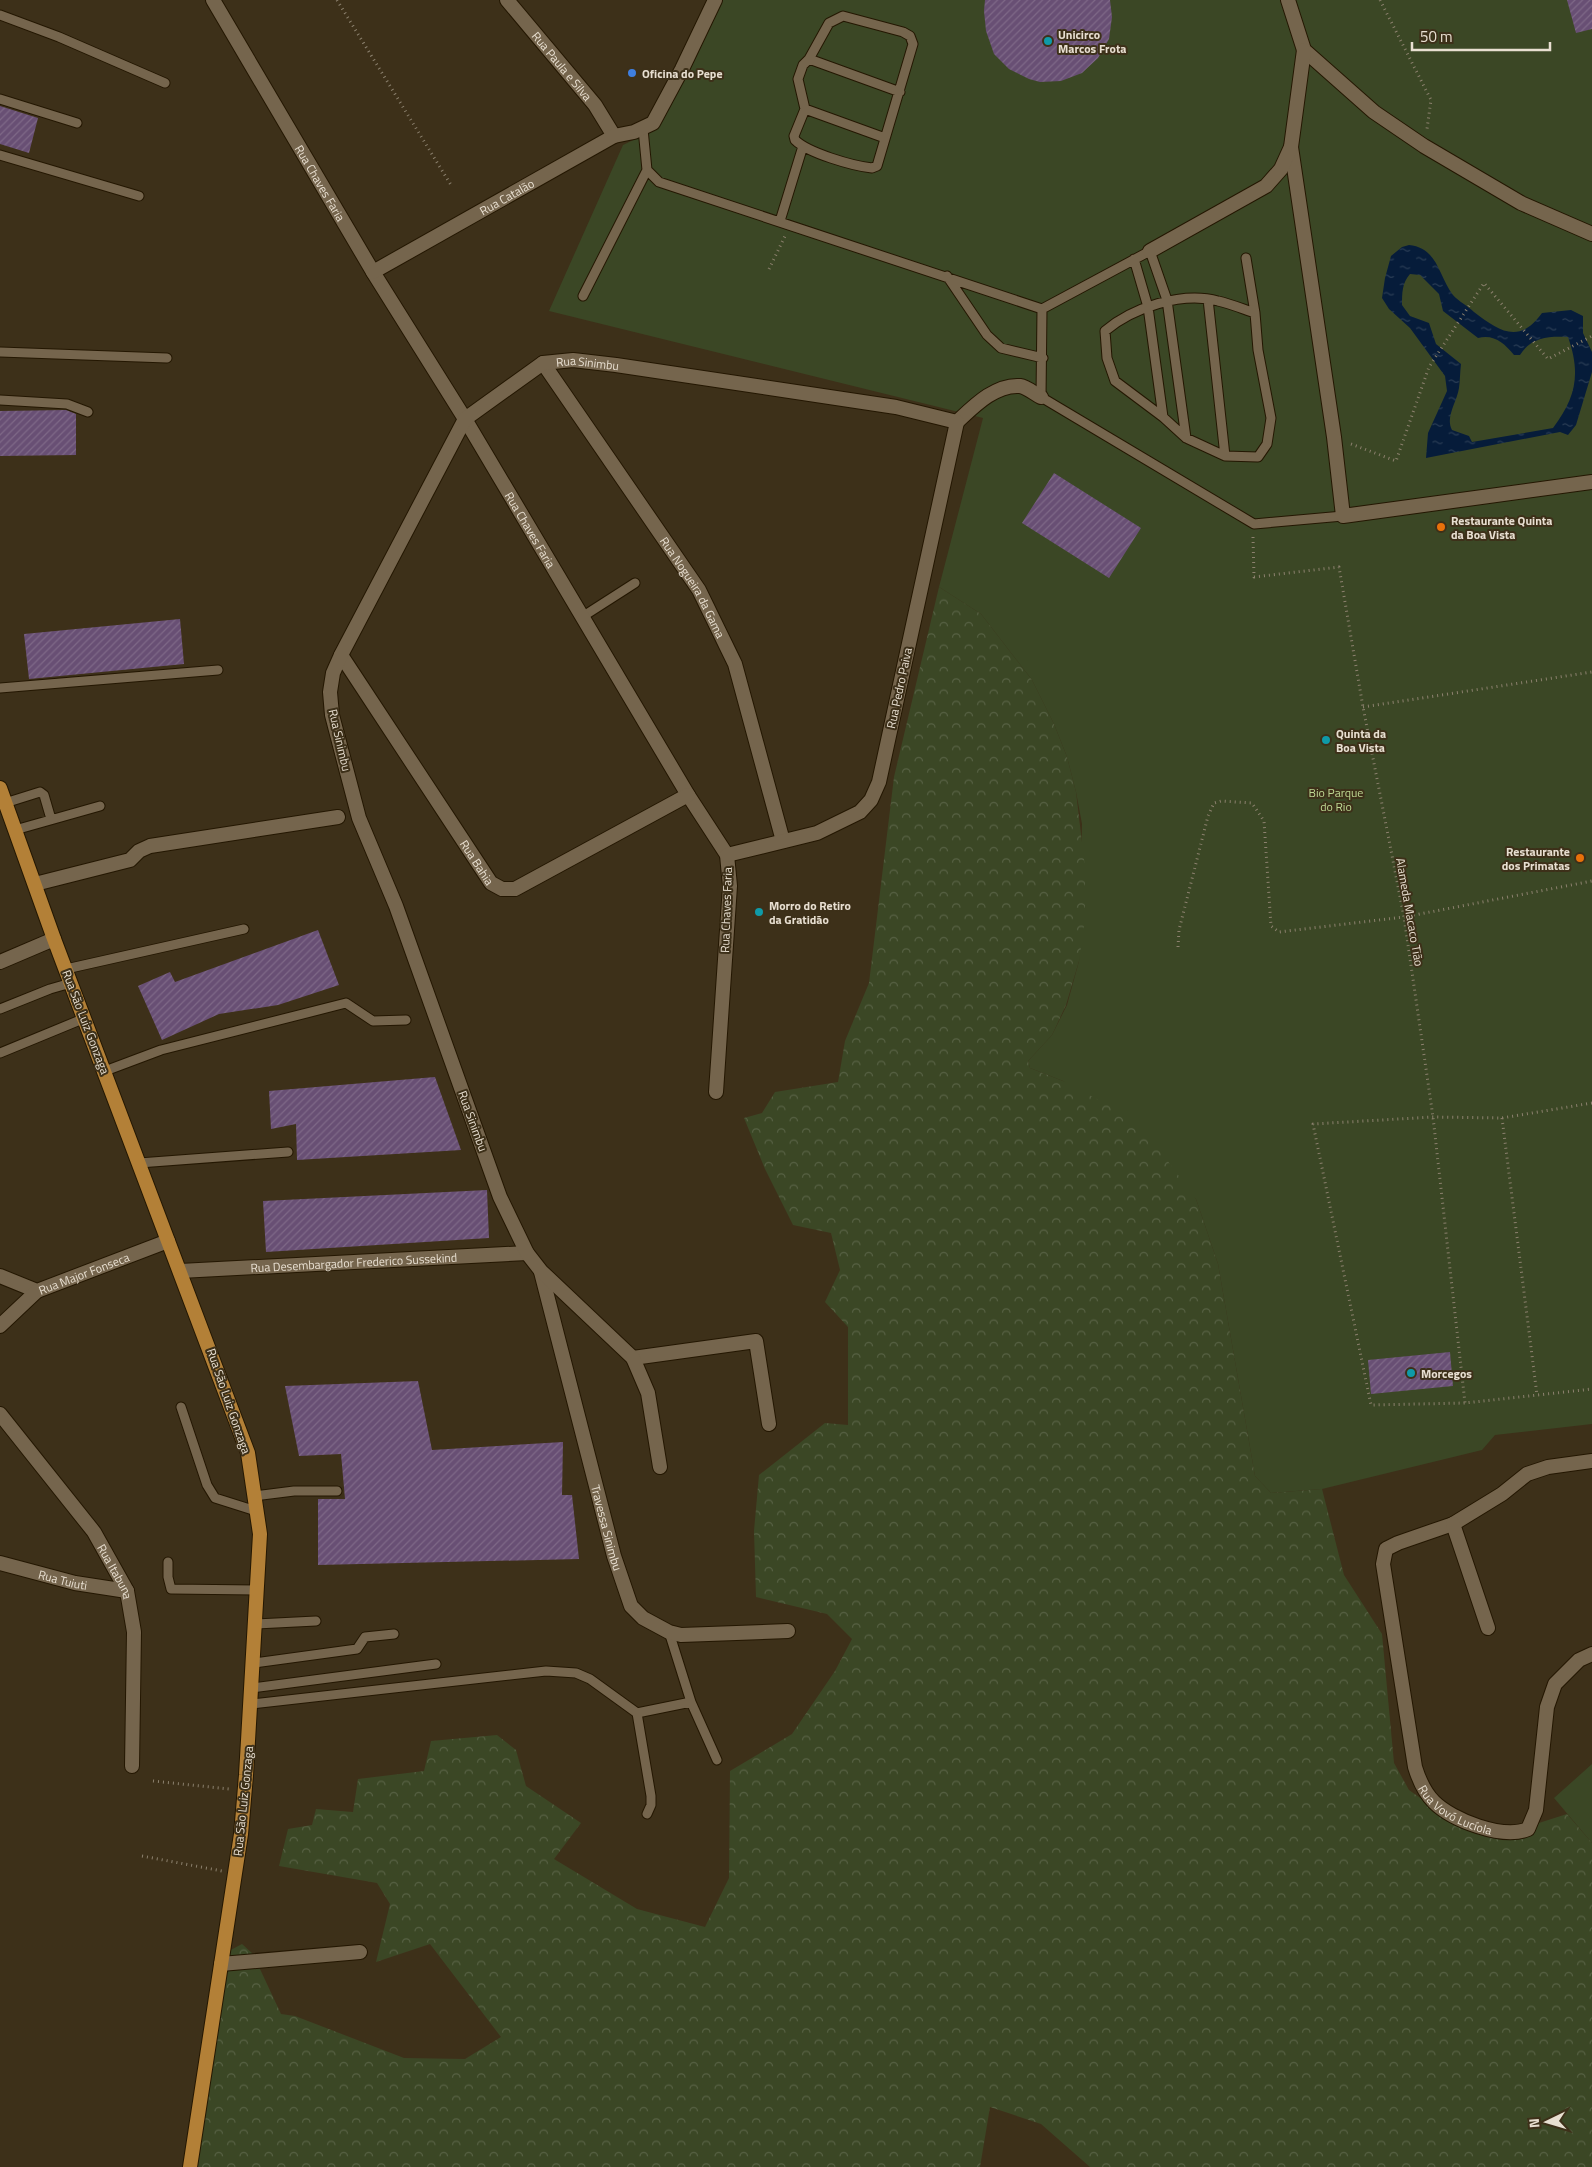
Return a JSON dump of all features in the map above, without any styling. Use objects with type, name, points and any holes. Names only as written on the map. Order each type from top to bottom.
[{"type":"main road","name":"Rua São Luiz Gonzaga","points":[[0,788],[54,939],[248,1452],[260,1534],[252,1704],[245,1790],[190,2167]]},
{"type":"street","name":"Rua Chaves Faria","points":[[213,0],[373,272],[465,419],[688,795],[727,855],[730,886],[716,1092]]},
{"type":"street","name":"Rua Paula e Silva","points":[[507,0],[595,105],[614,136]]},
{"type":"street","points":[[643,128],[653,123],[658,117],[715,0]]},
{"type":"street","points":[[1288,0],[1304,50],[1291,147],[1334,437],[1343,516],[1592,482]]},
{"type":"street","points":[[1304,50],[1374,112],[1424,146],[1521,203],[1592,234]]},
{"type":"street","name":"Rua Catalão","points":[[373,272],[614,136],[625,135],[643,128]]},
{"type":"street","points":[[1150,251],[1266,186],[1281,169],[1291,147]]},
{"type":"street","name":"Rua Sinimbu","points":[[660,1466],[648,1393],[633,1358],[541,1271],[527,1253],[500,1196],[396,906],[359,818],[332,715],[330,692],[333,673],[465,419],[543,363],[573,360],[625,366],[896,406],[957,422]]},
{"type":"street","name":"Rua Nogueira da Gama","points":[[543,363],[699,590],[735,664],[783,841]]},
{"type":"street","points":[[957,422],[984,397],[1004,389],[1021,386],[1041,397]]},
{"type":"street","name":"Rua Pedro Paiva","points":[[727,855],[817,833],[860,812],[871,800],[879,782],[957,422]]},
{"type":"street","name":"Rua Bahia","points":[[341,655],[491,882],[502,889],[514,889],[688,795]]},
{"type":"street","points":[[35,884],[130,860],[139,851],[150,846],[338,817]]},
{"type":"street","points":[[0,962],[54,939]]},
{"type":"street","name":"Rua Major Fonseca","points":[[0,1276],[37,1291],[168,1241]]},
{"type":"street","name":"Rua Desembargador Frederico Sussekind","points":[[180,1271],[527,1253]]},
{"type":"street","name":"Travessa Sinimbu","points":[[541,1271],[614,1556],[631,1606],[643,1618],[669,1632]]},
{"type":"street","points":[[0,1326],[37,1291]]},
{"type":"street","points":[[633,1358],[756,1341],[769,1424]]},
{"type":"street","name":"Rua Itabuna","points":[[0,1414],[94,1532],[127,1591],[134,1632],[132,1766]]},
{"type":"street","points":[[1488,1628],[1453,1524],[1502,1494],[1527,1474],[1548,1467],[1592,1461]]},
{"type":"street","name":"Rua Vovó Lucíola","points":[[1453,1524],[1398,1543],[1386,1549],[1383,1557],[1415,1767],[1421,1785],[1434,1802],[1458,1818],[1501,1833],[1519,1833],[1528,1829],[1536,1810],[1545,1742],[1547,1707],[1555,1684],[1579,1660],[1592,1654]]},
{"type":"street","name":"Rua Tuiuti","points":[[0,1562],[75,1583],[127,1591]]},
{"type":"street","points":[[669,1632],[681,1635],[788,1631]]},
{"type":"street","points":[[221,1964],[360,1952]]},
{"type":"lane","points":[[0,15],[59,37],[164,83]]},
{"type":"lane","points":[[843,16],[903,32],[910,36],[913,44],[877,166],[872,168],[830,157],[795,140],[794,136],[805,109],[798,79],[802,65],[809,59],[829,23],[843,16]]},
{"type":"lane","points":[[809,59],[900,92]]},
{"type":"lane","points":[[0,99],[77,123]]},
{"type":"lane","points":[[805,109],[885,138]]},
{"type":"lane","points":[[583,296],[647,170],[643,128]]},
{"type":"lane","points":[[780,221],[804,146]]},
{"type":"lane","points":[[0,155],[140,196]]},
{"type":"lane","points":[[647,170],[659,182],[791,224],[1042,309],[1150,251],[1167,300],[1186,438]]},
{"type":"lane","points":[[1246,258],[1255,313],[1258,350],[1271,418],[1267,444],[1258,457],[1225,456],[1186,438],[1115,381],[1107,358],[1105,331],[1117,321],[1167,300],[1208,299],[1255,313]]},
{"type":"lane","points":[[1134,259],[1148,307],[1163,418]]},
{"type":"lane","points":[[947,276],[987,335],[1001,348],[1043,358]]},
{"type":"lane","points":[[1208,299],[1225,456]]},
{"type":"lane","points":[[1042,309],[1043,358],[1041,397],[1254,524],[1343,516]]},
{"type":"lane","points":[[0,352],[167,358]]},
{"type":"lane","points":[[0,400],[67,404],[88,412]]},
{"type":"lane","points":[[582,616],[636,583]]},
{"type":"lane","points":[[0,688],[218,670]]},
{"type":"lane","points":[[5,803],[40,792],[44,795],[51,819]]},
{"type":"lane","points":[[15,830],[100,806]]},
{"type":"lane","points":[[66,969],[244,930]]},
{"type":"lane","points":[[0,1009],[50,989],[71,983]]},
{"type":"lane","points":[[104,1071],[161,1050],[346,1003],[373,1022],[406,1020]]},
{"type":"lane","points":[[0,1053],[85,1018]]},
{"type":"lane","points":[[139,1163],[288,1152]]},
{"type":"lane","points":[[181,1407],[207,1485],[215,1498],[256,1511]]},
{"type":"lane","points":[[254,1496],[294,1491],[337,1491]]},
{"type":"lane","points":[[168,1562],[168,1577],[171,1589],[258,1590]]},
{"type":"lane","points":[[256,1624],[316,1621]]},
{"type":"lane","points":[[669,1632],[691,1702],[717,1760]]},
{"type":"lane","points":[[254,1663],[357,1649],[365,1637],[394,1634]]},
{"type":"lane","points":[[252,1688],[436,1664]]},
{"type":"lane","points":[[252,1704],[546,1671],[576,1673],[590,1679],[637,1713],[651,1796],[651,1805],[647,1814]]},
{"type":"lane","points":[[637,1713],[691,1702]]},
{"type":"path","points":[[338,0],[451,185]]},
{"type":"path","points":[[1380,0],[1431,100],[1424,146]]},
{"type":"path","points":[[770,269],[791,224]]},
{"type":"path","points":[[1334,437],[1396,461],[1429,367],[1484,284],[1548,359],[1592,336]]},
{"type":"path","name":"Alameda Macaco Tião","points":[[1254,524],[1251,546],[1254,577],[1340,567],[1363,707],[1404,917],[1433,1117],[1465,1403]]},
{"type":"path","points":[[1363,707],[1592,672]]},
{"type":"path","points":[[1178,947],[1179,930],[1208,816],[1214,803],[1221,801],[1252,803],[1259,811],[1264,822],[1271,926],[1279,932],[1404,917],[1592,881]]},
{"type":"path","points":[[1592,1103],[1502,1118],[1433,1117],[1314,1124],[1371,1405],[1465,1403],[1592,1389]]},
{"type":"path","points":[[1502,1118],[1537,1395]]},
{"type":"path","points":[[152,1781],[245,1790]]},
{"type":"path","points":[[142,1856],[234,1873]]},
{"type":"green space","name":"Bio Parque do Rio","points":[[718,0],[1592,0],[1592,1424],[1495,1435],[1482,1450],[1322,1489],[1271,1493],[1255,1476],[1218,1264],[1196,1199],[1063,1081],[1030,1068],[1028,1061],[1052,1035],[1067,1005],[1079,961],[1082,824],[1067,757],[1054,724],[1032,680],[981,614],[939,587],[983,418],[549,311],[623,145],[654,130]]},
{"type":"green space","points":[[939,587],[981,614],[1032,680],[1054,724],[1067,757],[1076,792],[1085,868],[1085,919],[1079,961],[1066,1005],[1052,1035],[1028,1061],[1030,1068],[1063,1081],[1110,1106],[1158,1148],[1196,1199],[1218,1264],[1255,1476],[1271,1493],[1322,1489],[1344,1575],[1382,1634],[1394,1763],[1409,1790],[1461,1827],[1523,1828],[1567,1814],[1592,1843],[1592,2167],[1090,2167],[1041,2124],[990,2107],[980,2167],[185,2167],[227,1952],[242,1944],[253,1954],[281,2014],[295,2016],[404,2058],[465,2059],[501,2037],[430,1944],[376,1962],[390,1904],[377,1883],[279,1866],[288,1829],[312,1825],[316,1809],[353,1812],[358,1779],[424,1771],[431,1741],[497,1735],[516,1750],[526,1786],[581,1823],[554,1859],[637,1909],[705,1927],[729,1878],[730,1771],[792,1734],[835,1671],[852,1639],[827,1614],[756,1597],[754,1531],[759,1475],[825,1423],[848,1425],[848,1327],[825,1302],[840,1270],[831,1233],[793,1225],[765,1169],[744,1118],[762,1113],[775,1092],[838,1082],[845,1041],[869,983],[894,777]]},
{"type":"green space","points":[[1592,1764],[1592,1843],[1554,1798]]},
{"type":"water","points":[[1409,245],[1426,251],[1432,257],[1453,295],[1483,319],[1500,329],[1517,332],[1525,329],[1534,323],[1542,313],[1571,310],[1583,316],[1583,333],[1592,352],[1592,372],[1576,425],[1568,435],[1560,432],[1426,458],[1428,433],[1447,391],[1445,376],[1410,328],[1389,309],[1382,298],[1391,256],[1402,247]],"holes":[[[1410,274],[1420,275],[1439,294],[1443,311],[1478,338],[1494,338],[1514,355],[1520,355],[1529,344],[1535,341],[1554,337],[1568,337],[1574,362],[1574,385],[1567,406],[1553,428],[1472,442],[1469,436],[1452,430],[1450,420],[1459,388],[1461,364],[1436,344],[1429,323],[1410,316],[1402,305],[1403,288],[1407,277]]]},
{"type":"building","name":"Unicirco Marcos Frota","points":[[985,0],[1110,0],[1112,17],[1109,39],[1098,58],[1082,73],[1061,81],[1040,82],[1029,79],[1009,69],[994,54],[986,31]]},
{"type":"building","points":[[1567,0],[1592,0],[1592,29],[1576,33]]},
{"type":"building","points":[[0,106],[38,118],[29,153],[0,144]]},
{"type":"building","points":[[66,410],[76,414],[76,455],[0,456],[0,411]]},
{"type":"building","points":[[1054,473],[1141,528],[1109,578],[1022,523]]},
{"type":"building","points":[[180,619],[184,664],[29,679],[24,634]]},
{"type":"building","points":[[318,930],[339,985],[278,1005],[219,1014],[162,1040],[138,986],[170,972],[175,982]]},
{"type":"building","points":[[435,1077],[461,1150],[297,1160],[296,1124],[271,1129],[269,1091]]},
{"type":"building","points":[[487,1190],[489,1238],[266,1252],[263,1201]]},
{"type":"building","name":"Morcegos","points":[[1450,1352],[1453,1386],[1371,1394],[1368,1360]]},
{"type":"building","points":[[418,1381],[432,1450],[563,1442],[562,1495],[572,1495],[579,1559],[318,1565],[318,1499],[345,1499],[341,1454],[299,1456],[285,1386]]},
{"type":"place","name":"Unicirco Marcos Frota","points":[[1048,41]]},
{"type":"place","name":"Oficina do Pepe","points":[[632,73]]},
{"type":"place","name":"Restaurante Quinta da Boa Vista","points":[[1441,527]]},
{"type":"place","name":"Quinta da Boa Vista","points":[[1326,740]]},
{"type":"place","name":"Restaurante dos Primatas","points":[[1580,858]]},
{"type":"place","name":"Morro do Retiro da Gratidão","points":[[759,912]]},
{"type":"place","name":"Morcegos","points":[[1411,1373]]}]
